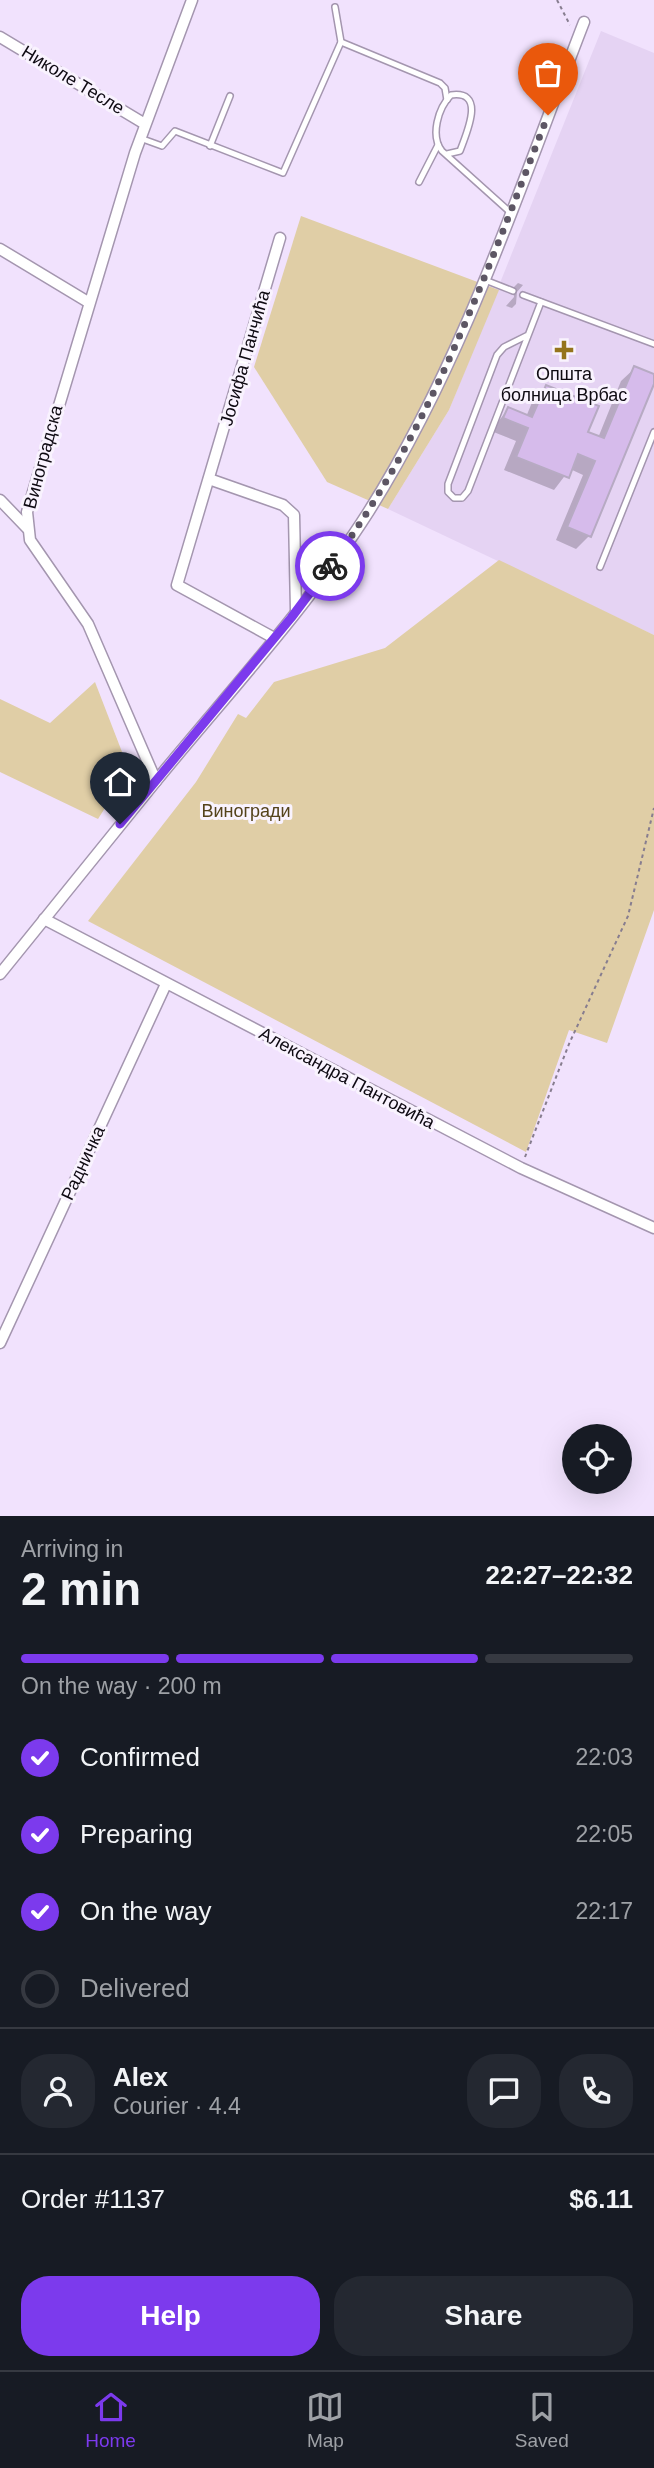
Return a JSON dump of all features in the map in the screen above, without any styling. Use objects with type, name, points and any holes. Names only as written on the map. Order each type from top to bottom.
[{"type":"street","name":"Виноградска","points":[[156,781],[88,624],[33,545],[27,528],[28,506],[140,138],[192,0]]},
{"type":"street","points":[[0,974],[296,611],[346,545],[383,487],[431,399],[485,280],[584,22]]},
{"type":"street","name":"Николе Тесле","points":[[0,37],[145,124]]},
{"type":"street","name":"Јосифа Панчића","points":[[274,638],[177,585],[280,238]]},
{"type":"street","points":[[0,250],[88,302]]},
{"type":"street","points":[[209,479],[283,505],[294,515],[296,611]]},
{"type":"street","points":[[0,500],[27,528]]},
{"type":"street","name":"Александра Пантовића","points":[[44,919],[521,1168],[654,1228]]},
{"type":"street","name":"Радничка","points":[[0,1343],[166,984]]},
{"type":"lane","points":[[140,138],[162,146],[175,131],[283,173],[341,42],[335,7]]},
{"type":"lane","points":[[341,42],[440,83],[445,88],[446,100],[435,132],[438,145],[511,213]]},
{"type":"lane","points":[[446,100],[451,95],[461,95],[470,100],[474,111],[460,151],[446,154]]},
{"type":"lane","points":[[210,146],[230,96]]},
{"type":"lane","points":[[419,182],[438,145]]},
{"type":"lane","points":[[485,280],[513,291]]},
{"type":"lane","points":[[523,295],[654,344]]},
{"type":"lane","points":[[528,335],[504,347],[497,355],[448,484],[448,492],[454,498],[462,498],[468,491],[541,302]]},
{"type":"lane","points":[[600,567],[654,432]]},
{"type":"path","points":[[557,0],[561,13],[578,38]]},
{"type":"path","points":[[521,1168],[550,1090],[628,916],[654,808]]},
{"type":"shaded area","name":"Општа болница Врбас","points":[[601,31],[654,53],[654,635],[388,509],[449,410]]},
{"type":"green space","points":[[301,216],[499,290],[449,410],[388,509],[327,482],[254,367]]},
{"type":"green space","name":"Виногради","points":[[499,560],[654,635],[654,910],[607,1043],[569,1030],[526,1152],[88,921],[196,782],[238,714],[246,718],[274,682],[385,648]]},
{"type":"green space","points":[[95,682],[129,770],[98,819],[0,772],[0,699],[50,723]]},
{"type":"building","points":[[634,366],[654,374],[654,384],[591,537],[567,527],[595,461],[578,454],[569,478],[516,457],[528,428],[503,418],[508,407],[532,417],[546,385],[599,406],[588,432],[604,438]]},
{"type":"way so far","points":[[330,566],[370,510],[431,399],[485,280],[548,115]]},
{"type":"place","name":"Општа болница Врбас","points":[[564,350]]},
{"type":"route","points":[[120,824],[291,618],[330,566]]}]
